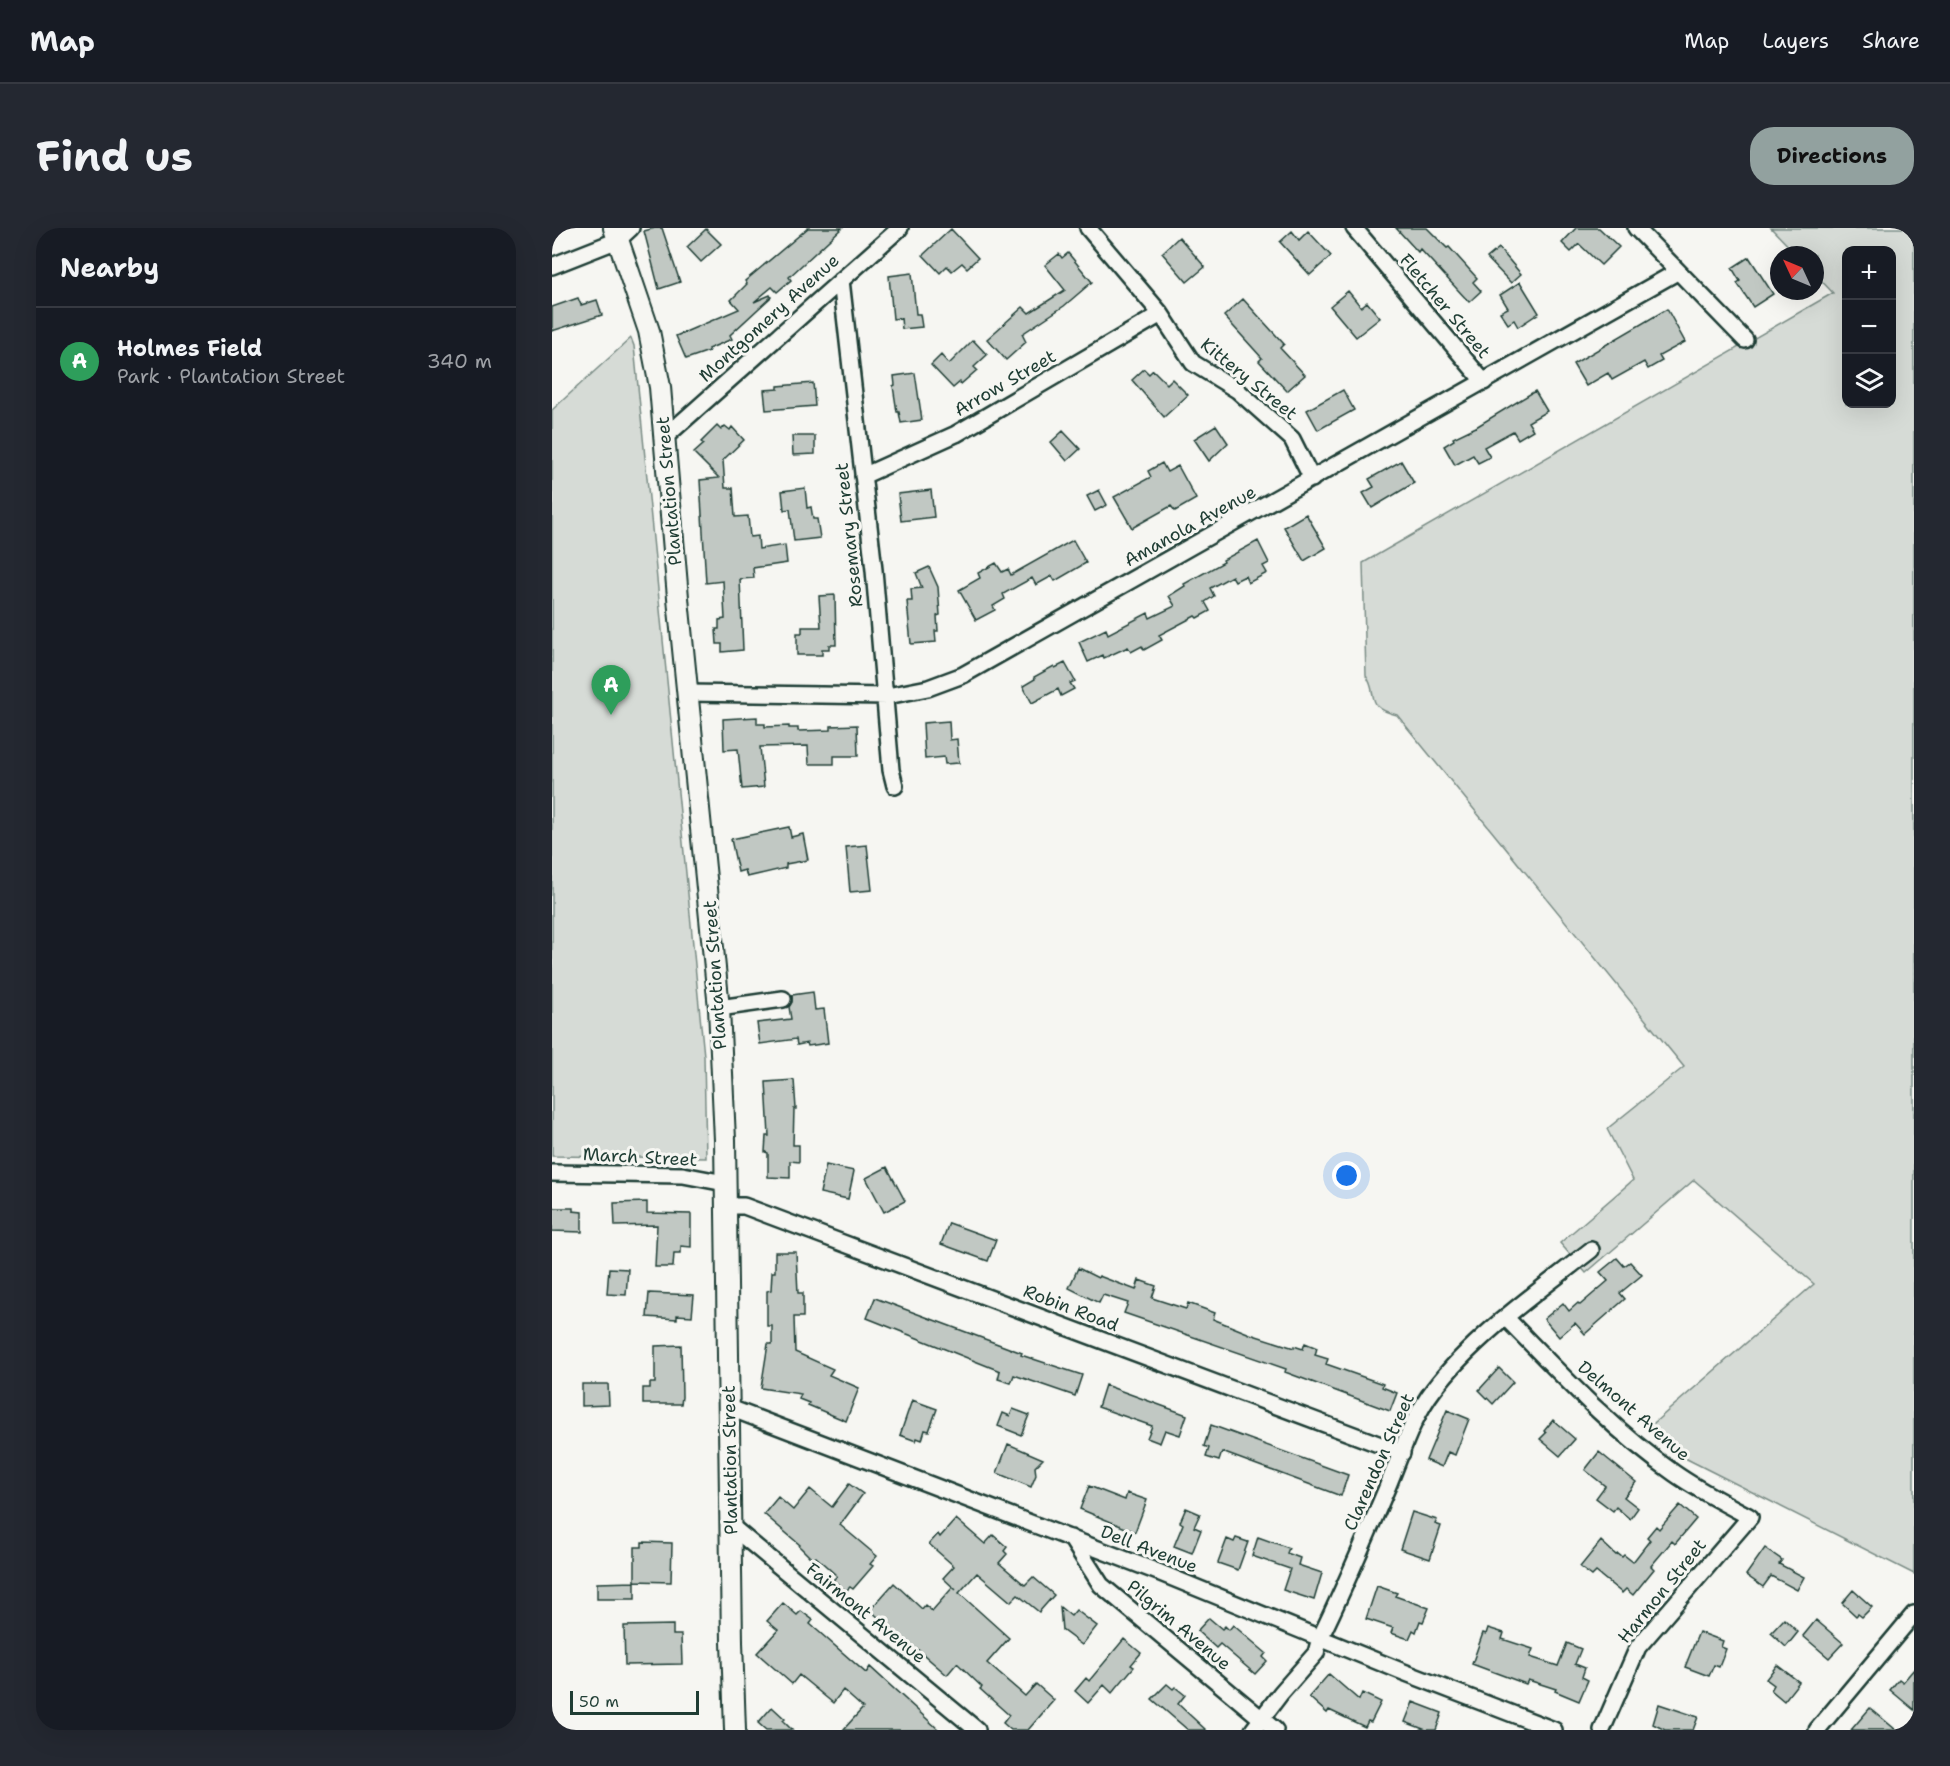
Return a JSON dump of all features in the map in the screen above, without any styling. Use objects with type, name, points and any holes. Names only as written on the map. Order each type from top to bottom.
[{"type":"street","name":"Montgomery Avenue","points":[[664,438],[900,228]]},
{"type":"street","name":"Kittery Street","points":[[1088,228],[1161,314],[1193,363],[1237,390],[1292,439],[1312,479]]},
{"type":"street","name":"Fletcher Street","points":[[1354,228],[1484,382]]},
{"type":"street","points":[[1636,228],[1745,340]]},
{"type":"street","points":[[552,266],[621,232]]},
{"type":"street","name":"Plantation Street","points":[[621,232],[649,331],[660,387],[718,1008],[725,1129],[735,1730]]},
{"type":"street","name":"Amanola Avenue","points":[[688,693],[885,696],[928,688],[963,675],[1677,272]]},
{"type":"street","name":"Rosemary Street","points":[[841,280],[874,570],[891,770],[896,786]]},
{"type":"street","name":"Arrow Street","points":[[863,476],[956,434],[1161,314]]},
{"type":"street","points":[[718,1008],[783,999]]},
{"type":"street","name":"March Street","points":[[552,1173],[683,1175],[725,1183]]},
{"type":"street","name":"Robin Road","points":[[726,1206],[744,1206],[805,1228],[1402,1453]]},
{"type":"street","name":"Clarendon Street","points":[[1258,1725],[1281,1693],[1316,1653],[1320,1638],[1357,1561],[1421,1408],[1434,1388],[1506,1318],[1591,1250]]},
{"type":"street","name":"Delmont Avenue","points":[[1506,1318],[1575,1388],[1648,1454],[1695,1487],[1749,1517]]},
{"type":"street","name":"Dell Avenue","points":[[730,1407],[1071,1538],[1554,1730]]},
{"type":"street","name":"Harmon Street","points":[[1602,1730],[1638,1647],[1749,1517]]},
{"type":"street","name":"Fairmont Avenue","points":[[731,1526],[977,1730]]},
{"type":"street","name":"Pilgrim Avenue","points":[[1071,1538],[1101,1585],[1258,1725],[1275,1730]]},
{"type":"street","points":[[1817,1730],[1914,1614]]},
{"type":"shaded area","points":[[1771,228],[1914,228],[1914,1574],[1677,1454],[1647,1429],[1814,1284],[1694,1180],[1586,1273],[1560,1243],[1633,1180],[1607,1129],[1684,1067],[1397,715],[1386,712],[1376,704],[1366,676],[1363,563],[1833,293],[1824,284],[1824,246],[1788,246]]},
{"type":"shaded area","points":[[631,338],[634,346],[704,1056],[706,1158],[552,1156],[552,410]]},
{"type":"building","points":[[662,228],[680,282],[659,289],[644,231]]},
{"type":"building","points":[[808,228],[842,228],[789,277],[791,280],[777,292],[772,287],[754,302],[770,295],[771,297],[730,335],[732,339],[708,349],[709,351],[686,359],[676,336],[739,309],[731,300],[747,284],[745,281]]},
{"type":"building","points":[[1396,228],[1427,228],[1447,248],[1449,247],[1477,278],[1473,282],[1481,291],[1469,302],[1420,249],[1418,252]]},
{"type":"building","points":[[1576,228],[1599,228],[1619,247],[1601,265],[1579,244],[1571,252],[1562,243]]},
{"type":"building","points":[[706,229],[721,244],[701,262],[687,247]]},
{"type":"building","points":[[951,229],[978,258],[967,268],[962,263],[952,271],[947,266],[940,273],[923,255]]},
{"type":"building","points":[[1292,231],[1299,240],[1308,231],[1331,256],[1310,275],[1280,242]]},
{"type":"building","points":[[1179,237],[1205,267],[1187,282],[1162,253]]},
{"type":"building","points":[[1499,248],[1521,274],[1511,283],[1487,258]]},
{"type":"building","points":[[1068,253],[1092,282],[1064,306],[1022,334],[1026,342],[1006,360],[987,339],[1023,307],[1029,313],[1065,290],[1045,265],[1059,254],[1062,258]]},
{"type":"building","points":[[1749,257],[1770,289],[1770,296],[1753,307],[1737,283],[1740,281],[1732,268]]},
{"type":"building","points":[[912,273],[916,314],[920,314],[922,327],[902,329],[901,318],[893,319],[889,276]]},
{"type":"building","points":[[1520,282],[1539,313],[1518,327],[1514,320],[1508,324],[1500,312],[1508,308],[1500,295]]},
{"type":"building","points":[[1348,291],[1361,307],[1367,302],[1380,318],[1356,337],[1330,306]]},
{"type":"building","points":[[578,298],[581,305],[597,300],[602,315],[552,331],[552,307]]},
{"type":"building","points":[[1243,299],[1284,344],[1280,348],[1305,375],[1287,391],[1259,361],[1262,358],[1224,316]]},
{"type":"building","points":[[1667,309],[1685,342],[1659,356],[1662,361],[1648,369],[1644,362],[1612,380],[1608,373],[1586,386],[1573,364]]},
{"type":"building","points":[[973,340],[987,355],[974,367],[977,370],[953,388],[931,365],[941,355],[949,364]]},
{"type":"building","points":[[1144,369],[1149,374],[1153,370],[1167,384],[1172,379],[1188,395],[1164,417],[1132,380]]},
{"type":"building","points":[[915,373],[922,420],[901,423],[893,386],[895,385],[894,376]]},
{"type":"building","points":[[813,383],[815,406],[766,410],[764,390],[778,389],[778,386]]},
{"type":"building","points":[[1343,390],[1354,410],[1318,430],[1307,410]]},
{"type":"building","points":[[1535,391],[1547,411],[1528,422],[1533,430],[1518,439],[1513,431],[1484,447],[1490,457],[1478,463],[1473,455],[1455,465],[1444,446],[1454,440],[1453,438],[1476,427]]},
{"type":"building","points":[[1216,425],[1228,443],[1209,461],[1194,439]]},
{"type":"building","points":[[717,426],[721,430],[725,426],[730,430],[732,427],[744,440],[723,460],[725,488],[733,488],[735,517],[748,516],[750,537],[758,536],[759,549],[785,545],[787,563],[753,568],[754,578],[740,579],[743,650],[722,652],[722,644],[717,644],[716,629],[719,629],[719,620],[725,619],[723,581],[706,583],[700,480],[719,478],[694,453],[704,444],[701,442]]},
{"type":"building","points":[[1063,431],[1080,449],[1067,461],[1051,442]]},
{"type":"building","points":[[792,436],[815,436],[815,454],[793,455]]},
{"type":"building","points":[[1401,461],[1414,483],[1372,508],[1363,493],[1374,487],[1369,479]]},
{"type":"building","points":[[1162,463],[1167,472],[1178,466],[1196,499],[1175,511],[1171,506],[1132,528],[1114,497],[1151,477],[1148,471]]},
{"type":"building","points":[[805,488],[807,508],[811,507],[813,519],[817,519],[820,538],[794,541],[790,509],[784,510],[782,491]]},
{"type":"building","points":[[931,490],[934,517],[901,521],[898,494]]},
{"type":"building","points":[[1099,490],[1107,505],[1095,511],[1087,496]]},
{"type":"building","points":[[1306,514],[1326,548],[1304,561],[1284,527]]},
{"type":"building","points":[[1073,540],[1086,563],[1055,581],[1052,576],[1036,585],[1032,578],[1003,594],[1005,599],[993,606],[995,610],[976,620],[959,590],[980,578],[978,573],[996,563],[1002,572],[1008,569],[1011,575]]},
{"type":"building","points":[[1258,541],[1269,563],[1263,566],[1267,573],[1248,583],[1245,576],[1235,581],[1232,576],[1210,588],[1214,596],[1205,602],[1210,611],[1197,618],[1195,616],[1159,635],[1162,640],[1144,650],[1142,646],[1131,652],[1128,647],[1104,658],[1103,655],[1088,662],[1079,642],[1106,629],[1108,634],[1148,613],[1150,618],[1175,606],[1169,596],[1185,586],[1184,584]]},
{"type":"building","points":[[929,567],[938,587],[940,615],[937,616],[936,642],[911,644],[907,601],[912,601],[911,589],[922,588],[916,573]]},
{"type":"building","points":[[835,595],[836,645],[829,645],[829,649],[822,649],[822,655],[797,655],[797,633],[802,633],[802,627],[821,627],[819,596]]},
{"type":"building","points":[[1065,663],[1075,681],[1070,683],[1074,689],[1061,696],[1058,689],[1032,703],[1023,686],[1054,666],[1055,668]]},
{"type":"building","points":[[757,717],[757,724],[765,724],[765,727],[789,726],[789,728],[798,728],[798,731],[831,730],[831,726],[857,725],[858,756],[834,756],[834,764],[809,764],[808,746],[760,747],[764,787],[742,789],[738,749],[724,750],[723,719]]},
{"type":"building","points":[[949,721],[950,740],[957,739],[959,763],[945,764],[944,757],[925,759],[923,723]]},
{"type":"building","points":[[789,827],[791,837],[803,834],[808,860],[786,864],[786,868],[747,877],[745,870],[738,872],[731,839]]},
{"type":"building","points":[[867,845],[872,890],[850,892],[846,847]]},
{"type":"building","points":[[813,992],[815,1010],[824,1009],[828,1043],[797,1045],[796,1039],[760,1044],[757,1023],[791,1019],[789,1007],[792,995]]},
{"type":"building","points":[[794,1080],[796,1109],[794,1109],[793,1145],[799,1145],[799,1162],[790,1161],[790,1178],[768,1177],[768,1153],[765,1152],[766,1136],[769,1136],[766,1082]]},
{"type":"building","points":[[826,1165],[854,1171],[848,1199],[820,1193]]},
{"type":"building","points":[[887,1167],[905,1201],[884,1212],[866,1178]]},
{"type":"building","points":[[647,1202],[647,1213],[691,1214],[691,1247],[681,1246],[681,1253],[674,1253],[673,1267],[655,1267],[657,1225],[615,1226],[614,1203]]},
{"type":"building","points":[[552,1208],[573,1208],[573,1211],[582,1212],[582,1232],[552,1231]]},
{"type":"building","points":[[949,1223],[996,1240],[988,1261],[941,1244]]},
{"type":"building","points":[[775,1252],[796,1252],[798,1293],[803,1293],[803,1317],[794,1317],[795,1352],[833,1369],[829,1375],[859,1388],[846,1421],[808,1405],[809,1403],[799,1399],[801,1394],[761,1388],[768,1344],[772,1344],[772,1326],[767,1326],[767,1291],[771,1290],[772,1272],[775,1272]]},
{"type":"building","points":[[1617,1258],[1624,1266],[1630,1262],[1642,1275],[1620,1293],[1625,1299],[1585,1334],[1575,1323],[1559,1337],[1544,1319],[1563,1303],[1569,1311],[1578,1303],[1580,1305],[1608,1281],[1600,1272]]},
{"type":"building","points":[[609,1268],[628,1269],[626,1295],[607,1294]]},
{"type":"building","points":[[1078,1268],[1098,1278],[1099,1276],[1136,1290],[1139,1280],[1156,1286],[1152,1298],[1186,1309],[1188,1303],[1215,1313],[1213,1319],[1250,1334],[1294,1348],[1294,1346],[1303,1349],[1305,1343],[1317,1348],[1315,1355],[1328,1359],[1326,1364],[1383,1384],[1382,1387],[1397,1393],[1390,1411],[1285,1372],[1286,1369],[1124,1313],[1128,1303],[1103,1295],[1099,1303],[1069,1288]]},
{"type":"building","points":[[649,1293],[694,1295],[692,1316],[677,1315],[677,1319],[647,1317]]},
{"type":"building","points":[[875,1298],[1022,1353],[1021,1355],[1082,1375],[1075,1396],[1014,1375],[1011,1383],[998,1379],[1000,1371],[867,1318]]},
{"type":"building","points":[[681,1345],[681,1404],[643,1404],[643,1388],[650,1388],[650,1383],[655,1383],[655,1346]]},
{"type":"building","points":[[1499,1368],[1513,1382],[1493,1404],[1479,1390]]},
{"type":"building","points":[[582,1384],[608,1384],[609,1405],[582,1406]]},
{"type":"building","points":[[1105,1385],[1187,1415],[1180,1435],[1165,1430],[1160,1443],[1147,1438],[1152,1426],[1098,1407]]},
{"type":"building","points":[[912,1400],[937,1409],[929,1431],[925,1430],[922,1440],[917,1438],[916,1441],[900,1435]]},
{"type":"building","points":[[1013,1409],[1029,1415],[1021,1435],[998,1426],[1003,1413],[1010,1416]]},
{"type":"building","points":[[1447,1410],[1469,1419],[1455,1455],[1448,1452],[1442,1467],[1426,1460]]},
{"type":"building","points":[[1553,1420],[1575,1439],[1560,1456],[1540,1439]]},
{"type":"building","points":[[1211,1425],[1348,1475],[1341,1496],[1222,1452],[1219,1461],[1206,1457],[1209,1448],[1204,1446]]},
{"type":"building","points":[[1008,1444],[1043,1459],[1035,1467],[1036,1475],[1031,1487],[997,1473]]},
{"type":"building","points":[[1599,1452],[1636,1482],[1624,1497],[1638,1508],[1630,1519],[1616,1507],[1613,1511],[1596,1498],[1605,1486],[1585,1470]]},
{"type":"building","points":[[849,1484],[863,1494],[840,1525],[877,1556],[870,1564],[873,1566],[853,1589],[850,1587],[846,1591],[833,1580],[837,1576],[816,1557],[813,1560],[800,1545],[764,1514],[778,1497],[793,1510],[810,1489],[832,1507]]},
{"type":"building","points":[[1089,1486],[1125,1500],[1127,1493],[1147,1500],[1135,1532],[1080,1509]]},
{"type":"building","points":[[1680,1505],[1696,1519],[1675,1544],[1672,1541],[1651,1566],[1654,1569],[1633,1595],[1626,1589],[1622,1593],[1596,1572],[1592,1576],[1580,1567],[1601,1541],[1616,1555],[1622,1557],[1624,1555],[1633,1562],[1650,1540],[1647,1537],[1656,1526],[1659,1529]]},
{"type":"building","points":[[1186,1508],[1200,1514],[1194,1527],[1201,1530],[1192,1553],[1174,1546],[1183,1524],[1180,1522]]},
{"type":"building","points":[[1412,1512],[1437,1520],[1435,1524],[1441,1526],[1430,1559],[1400,1549]]},
{"type":"building","points":[[956,1519],[985,1544],[993,1535],[1007,1547],[1004,1551],[1007,1554],[999,1563],[1025,1585],[1033,1577],[1054,1595],[1039,1612],[1018,1595],[1011,1602],[977,1573],[959,1593],[1009,1638],[987,1663],[1025,1696],[1036,1684],[1054,1700],[1028,1730],[1011,1730],[1003,1723],[1009,1715],[980,1689],[982,1687],[957,1663],[947,1675],[870,1610],[894,1583],[922,1609],[925,1605],[932,1611],[953,1587],[943,1578],[954,1566],[929,1544],[938,1534],[940,1537]]},
{"type":"building","points":[[1258,1537],[1289,1548],[1287,1553],[1300,1558],[1298,1565],[1322,1573],[1314,1600],[1283,1590],[1290,1569],[1252,1556]]},
{"type":"building","points":[[1236,1538],[1248,1542],[1238,1570],[1218,1563],[1227,1539],[1234,1542]]},
{"type":"building","points":[[642,1542],[672,1543],[671,1582],[635,1581],[635,1547],[642,1547]]},
{"type":"building","points":[[1765,1548],[1782,1560],[1779,1564],[1804,1577],[1797,1590],[1771,1576],[1763,1587],[1746,1575]]},
{"type":"building","points":[[635,1582],[635,1599],[597,1599],[597,1583]]},
{"type":"building","points":[[1377,1586],[1397,1593],[1395,1596],[1429,1608],[1423,1622],[1420,1621],[1416,1632],[1413,1630],[1409,1639],[1391,1633],[1393,1628],[1366,1619]]},
{"type":"building","points":[[1853,1590],[1872,1607],[1862,1617],[1858,1614],[1856,1616],[1842,1603]]},
{"type":"building","points":[[783,1603],[797,1615],[801,1611],[813,1620],[810,1624],[866,1673],[870,1667],[939,1730],[843,1730],[863,1708],[843,1690],[833,1703],[799,1675],[792,1684],[757,1653],[778,1630],[767,1621]]},
{"type":"building","points":[[1060,1607],[1071,1616],[1076,1610],[1097,1626],[1082,1645],[1062,1630]]},
{"type":"building","points":[[1209,1618],[1222,1629],[1225,1626],[1229,1630],[1233,1625],[1266,1653],[1263,1657],[1267,1661],[1255,1674],[1220,1644],[1216,1648],[1197,1631]]},
{"type":"building","points":[[1784,1619],[1798,1632],[1786,1647],[1771,1633]]},
{"type":"building","points":[[1816,1620],[1843,1643],[1829,1658],[1803,1636]]},
{"type":"building","points":[[673,1625],[673,1635],[681,1635],[682,1664],[625,1665],[624,1626]]},
{"type":"building","points":[[1488,1628],[1504,1633],[1502,1639],[1533,1649],[1530,1657],[1558,1666],[1567,1643],[1581,1649],[1575,1664],[1585,1668],[1582,1677],[1588,1680],[1579,1701],[1555,1691],[1556,1689],[1528,1680],[1526,1684],[1472,1664],[1483,1633],[1486,1634]]},
{"type":"building","points":[[1699,1632],[1723,1641],[1721,1647],[1726,1649],[1719,1667],[1714,1665],[1709,1676],[1685,1667]]},
{"type":"building","points":[[1124,1639],[1141,1653],[1131,1665],[1134,1667],[1112,1693],[1104,1685],[1088,1703],[1075,1691],[1086,1678],[1089,1681]]},
{"type":"building","points":[[1777,1665],[1799,1682],[1784,1701],[1771,1690],[1774,1685],[1766,1679]]},
{"type":"building","points":[[1914,1669],[1914,1710],[1890,1690],[1899,1679],[1903,1682]]},
{"type":"building","points":[[1329,1674],[1359,1700],[1362,1693],[1381,1702],[1371,1722],[1368,1721],[1365,1727],[1329,1710],[1327,1713],[1309,1697]]},
{"type":"building","points":[[1167,1684],[1185,1695],[1178,1704],[1206,1730],[1188,1730],[1152,1699]]},
{"type":"building","points":[[1413,1702],[1442,1713],[1436,1730],[1426,1730],[1405,1722]]},
{"type":"building","points":[[1659,1704],[1698,1717],[1693,1730],[1665,1730],[1653,1724]]},
{"type":"building","points":[[772,1707],[785,1719],[783,1721],[792,1730],[766,1730],[758,1723]]},
{"type":"building","points":[[1870,1708],[1896,1730],[1851,1730]]},
{"type":"place","name":"Holmes Field","points":[[611,715]]}]
